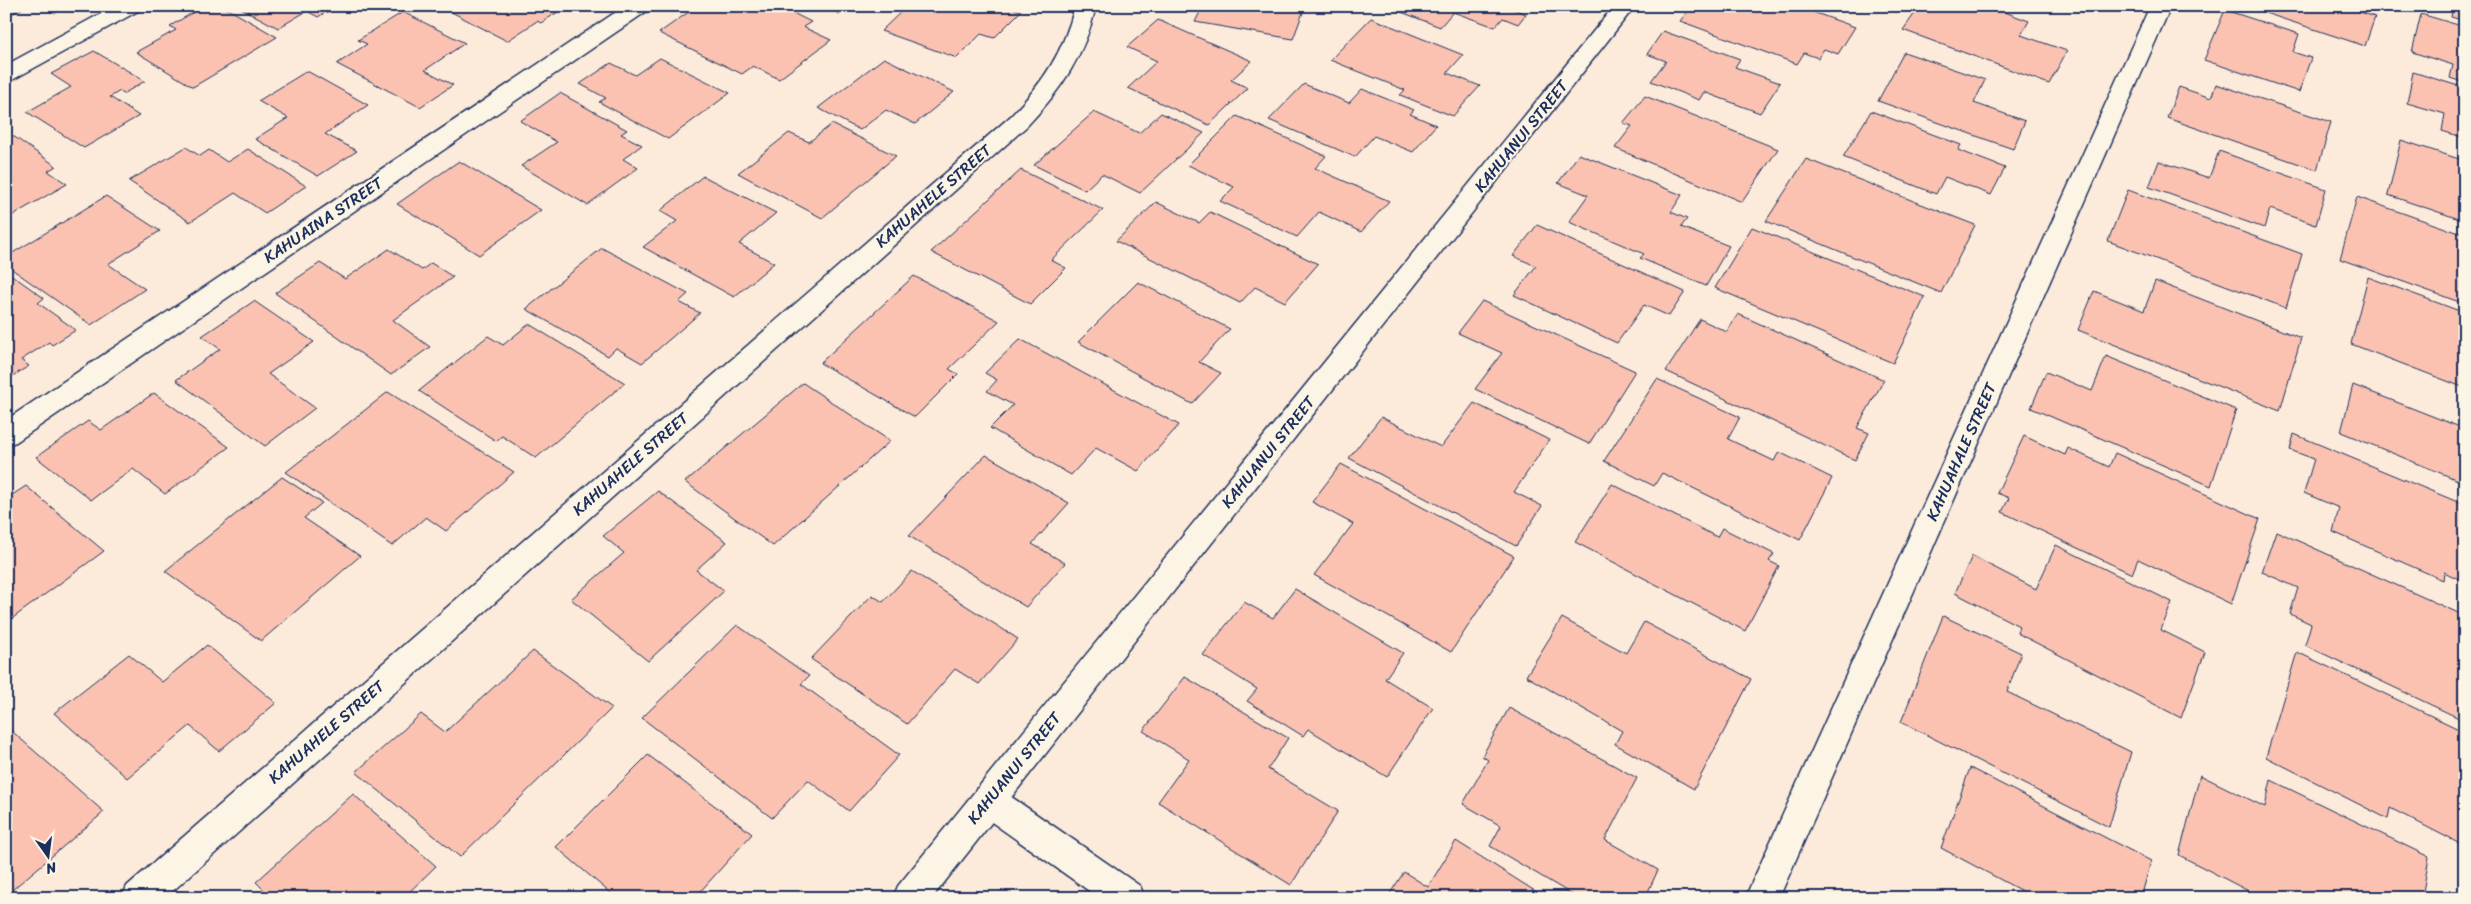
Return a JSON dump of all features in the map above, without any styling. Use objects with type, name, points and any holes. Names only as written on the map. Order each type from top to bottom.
[{"type":"street","points":[[6,74],[131,6]]},
{"type":"street","name":"KAHUAINA STREET","points":[[6,434],[640,6]]},
{"type":"street","name":"KAHUAHELE STREET","points":[[139,898],[1019,121],[1050,89],[1069,59],[1082,26],[1086,6]]},
{"type":"street","name":"KAHUANUI STREET","points":[[910,898],[1625,6]]},
{"type":"street","name":"KAHUAHALE STREET","points":[[1762,898],[2161,6]]},
{"type":"street","points":[[988,800],[1128,898]]},
{"type":"building","points":[[6,6],[27,6],[6,17]]},
{"type":"building","points":[[44,6],[69,6],[55,13]]},
{"type":"building","points":[[204,6],[223,6],[277,37],[193,87],[136,52],[176,30],[170,26]]},
{"type":"building","points":[[237,6],[336,6],[318,17],[307,11],[278,28]]},
{"type":"building","points":[[440,6],[567,6],[541,23],[537,21],[507,41]]},
{"type":"building","points":[[697,6],[779,6],[811,22],[803,27],[831,40],[779,79],[753,66],[742,74],[659,33]]},
{"type":"building","points":[[823,6],[849,6],[839,14]]},
{"type":"building","points":[[907,6],[932,8],[934,6],[1007,6],[1021,11],[994,38],[981,34],[957,58],[881,31]]},
{"type":"building","points":[[1203,6],[1305,7],[1293,39],[1195,22]]},
{"type":"building","points":[[1393,6],[1506,6],[1526,14],[1518,24],[1503,18],[1495,27],[1453,12],[1440,27],[1391,8]]},
{"type":"building","points":[[1692,6],[1796,6],[1855,27],[1838,54],[1824,49],[1818,58],[1804,53],[1797,64],[1680,21]]},
{"type":"building","points":[[1920,6],[1988,6],[2029,21],[2021,35],[2067,51],[2049,84],[1903,30]]},
{"type":"building","points":[[2268,6],[2343,6],[2375,17],[2365,46],[2265,13]]},
{"type":"building","points":[[2453,6],[2465,6],[2465,21],[2451,17]]},
{"type":"building","points":[[2225,10],[2299,34],[2293,52],[2311,58],[2299,92],[2204,60]]},
{"type":"building","points":[[403,12],[465,43],[425,70],[453,85],[420,107],[337,64],[367,44],[358,40]]},
{"type":"building","points":[[2421,14],[2465,27],[2465,83],[2450,78],[2453,65],[2412,52]]},
{"type":"building","points":[[1371,18],[1463,55],[1447,73],[1480,86],[1453,116],[1400,95],[1405,90],[1330,60]]},
{"type":"building","points":[[1158,20],[1252,61],[1231,80],[1248,88],[1209,125],[1128,88],[1157,61],[1127,47]]},
{"type":"building","points":[[1663,31],[1740,59],[1735,67],[1780,83],[1760,113],[1704,92],[1699,100],[1651,81],[1666,61],[1647,54]]},
{"type":"building","points":[[94,51],[145,81],[123,94],[120,91],[110,97],[139,116],[84,148],[27,112],[71,87],[51,74]]},
{"type":"building","points":[[1904,52],[1985,80],[1974,103],[2025,121],[2013,149],[1878,101]]},
{"type":"building","points":[[660,58],[730,93],[668,139],[599,102],[606,98],[580,84],[611,63],[635,75]]},
{"type":"building","points":[[884,58],[954,92],[915,124],[886,110],[860,130],[818,108]]},
{"type":"building","points":[[307,71],[368,105],[325,134],[357,151],[318,176],[255,139],[288,118],[258,101]]},
{"type":"building","points":[[2413,72],[2465,88],[2465,138],[2442,131],[2445,114],[2407,103]]},
{"type":"building","points":[[1304,84],[1349,103],[1362,89],[1414,110],[1410,114],[1436,125],[1413,152],[1374,136],[1355,157],[1269,120]]},
{"type":"building","points":[[2216,84],[2331,122],[2317,170],[2167,118],[2179,87],[2211,98]]},
{"type":"building","points":[[560,93],[627,130],[621,134],[642,145],[623,159],[638,168],[587,205],[521,166],[557,142],[520,121]]},
{"type":"building","points":[[1645,96],[1778,149],[1742,202],[1615,148],[1632,126],[1623,123]]},
{"type":"building","points":[[1871,111],[1961,145],[1958,150],[2005,168],[1991,195],[1945,177],[1936,194],[1843,157]]},
{"type":"building","points":[[1094,112],[1139,133],[1161,113],[1204,133],[1140,193],[1102,174],[1085,190],[1034,165]]},
{"type":"building","points":[[1237,116],[1326,156],[1315,168],[1389,201],[1361,232],[1319,212],[1297,237],[1220,201],[1234,187],[1188,165]]},
{"type":"building","points":[[832,124],[896,156],[822,218],[738,173],[789,133],[809,142]]},
{"type":"building","points":[[6,131],[56,166],[48,171],[67,184],[6,219]]},
{"type":"building","points":[[2401,140],[2465,161],[2465,221],[2388,195]]},
{"type":"building","points":[[186,147],[200,156],[209,150],[227,162],[248,149],[306,186],[265,213],[235,193],[190,222],[129,181]]},
{"type":"building","points":[[2219,151],[2326,189],[2316,225],[2270,209],[2264,228],[2149,187],[2159,161],[2209,178]]},
{"type":"building","points":[[1579,154],[1682,195],[1671,212],[1687,219],[1681,227],[1729,246],[1706,286],[1640,258],[1644,254],[1569,222],[1588,195],[1558,183]]},
{"type":"building","points":[[1806,159],[1975,225],[1941,293],[1766,221]]},
{"type":"building","points":[[459,161],[541,210],[479,255],[397,204]]},
{"type":"building","points":[[1021,170],[1103,210],[1051,260],[1066,268],[1030,304],[931,252]]},
{"type":"building","points":[[703,176],[776,213],[739,244],[774,263],[734,297],[643,247],[677,221],[660,211]]},
{"type":"building","points":[[2128,190],[2302,254],[2286,308],[2108,241]]},
{"type":"building","points":[[106,196],[160,231],[108,264],[145,289],[91,325],[6,265],[6,257]]},
{"type":"building","points":[[2357,197],[2465,235],[2465,304],[2340,259]]},
{"type":"building","points":[[1156,202],[1199,223],[1210,212],[1318,264],[1285,302],[1255,287],[1240,303],[1116,241]]},
{"type":"building","points":[[1537,225],[1685,292],[1669,316],[1644,305],[1617,343],[1514,295],[1536,266],[1513,256]]},
{"type":"building","points":[[1752,227],[1925,297],[1893,363],[1715,288]]},
{"type":"building","points":[[602,248],[688,294],[679,302],[700,313],[642,363],[616,348],[608,356],[526,309]]},
{"type":"building","points":[[389,249],[422,270],[431,263],[453,277],[393,320],[430,347],[391,375],[275,293],[320,263],[345,279]]},
{"type":"building","points":[[6,271],[44,298],[38,303],[76,330],[52,345],[49,342],[21,360],[29,366],[6,380]]},
{"type":"building","points":[[914,276],[999,321],[949,369],[958,374],[915,417],[820,363]]},
{"type":"building","points":[[2368,277],[2465,313],[2465,388],[2351,344]]},
{"type":"building","points":[[2155,281],[2301,338],[2280,411],[2078,330],[2094,291],[2144,311]]},
{"type":"building","points":[[1138,282],[1230,329],[1199,362],[1221,373],[1192,404],[1078,342]]},
{"type":"building","points":[[254,301],[314,342],[268,374],[315,408],[265,446],[176,380],[220,349],[202,336]]},
{"type":"building","points":[[1482,301],[1635,371],[1589,444],[1475,389],[1502,353],[1458,333]]},
{"type":"building","points":[[1738,314],[1884,380],[1857,428],[1869,433],[1855,460],[1666,371],[1700,319],[1727,332]]},
{"type":"building","points":[[529,324],[625,383],[536,458],[502,436],[496,441],[419,391],[488,336],[503,345]]},
{"type":"building","points":[[1020,339],[1179,425],[1138,471],[1096,448],[1071,475],[990,428],[1013,405],[987,391],[997,380],[985,373]]},
{"type":"building","points":[[2106,356],[2236,410],[2211,486],[2031,408],[2046,372],[2092,391]]},
{"type":"building","points":[[1657,379],[1740,417],[1728,439],[1774,461],[1779,452],[1832,478],[1800,540],[1662,473],[1654,486],[1604,461]]},
{"type":"building","points":[[803,383],[890,441],[773,546],[685,482]]},
{"type":"building","points":[[2353,385],[2465,429],[2465,483],[2341,432]]},
{"type":"building","points":[[388,392],[514,472],[446,531],[426,517],[392,546],[286,472]]},
{"type":"building","points":[[154,393],[229,447],[165,494],[133,469],[91,500],[36,457],[88,421],[101,430]]},
{"type":"building","points":[[1474,403],[1549,440],[1514,492],[1542,506],[1516,546],[1349,458],[1381,417],[1441,447]]},
{"type":"building","points":[[2294,434],[2465,505],[2465,582],[2444,572],[2443,580],[2333,532],[2339,508],[2304,493],[2314,459],[2290,450]]},
{"type":"building","points":[[2024,436],[2065,455],[2068,448],[2109,467],[2115,453],[2260,519],[2231,604],[2138,559],[2132,574],[2002,512],[2009,498],[1997,493]]},
{"type":"building","points":[[986,455],[1069,503],[1032,544],[1065,563],[1026,607],[909,536]]},
{"type":"building","points":[[1341,464],[1514,556],[1451,652],[1314,575],[1353,524],[1312,502]]},
{"type":"building","points":[[282,477],[322,503],[304,518],[360,556],[261,641],[165,571]]},
{"type":"building","points":[[1612,484],[1717,537],[1722,528],[1774,554],[1769,561],[1779,566],[1745,631],[1575,542]]},
{"type":"building","points":[[26,486],[104,551],[6,623],[6,499]]},
{"type":"building","points":[[658,491],[727,542],[696,570],[724,591],[648,661],[571,599],[624,553],[603,536]]},
{"type":"building","points":[[2276,531],[2465,616],[2465,721],[2305,645],[2311,624],[2290,614],[2298,588],[2262,572]]},
{"type":"building","points":[[2056,545],[2172,602],[2161,630],[2205,652],[2181,718],[2017,633],[2019,626],[1955,593],[1972,556],[2036,589]]},
{"type":"building","points":[[912,571],[1018,639],[979,684],[955,669],[907,724],[811,659],[872,595],[883,602]]},
{"type":"building","points":[[1295,589],[1403,653],[1385,679],[1433,708],[1387,777],[1308,729],[1303,736],[1247,701],[1257,689],[1203,655],[1244,602],[1273,618]]},
{"type":"building","points":[[1943,616],[2021,653],[2007,692],[2131,752],[2109,827],[1901,722]]},
{"type":"building","points":[[1562,618],[1626,653],[1644,622],[1751,679],[1694,789],[1615,744],[1622,731],[1526,676]]},
{"type":"building","points":[[737,625],[809,676],[801,684],[899,755],[849,811],[808,780],[772,818],[642,718]]},
{"type":"building","points":[[207,645],[276,703],[219,751],[190,726],[127,778],[54,713],[129,654],[162,682]]},
{"type":"building","points":[[533,651],[612,708],[460,857],[356,772],[421,714],[445,732]]},
{"type":"building","points":[[2297,652],[2465,732],[2464,846],[2390,808],[2388,819],[2266,757]]},
{"type":"building","points":[[1185,677],[1288,738],[1268,769],[1338,811],[1291,885],[1158,802],[1189,759],[1143,731]]},
{"type":"building","points":[[1509,708],[1637,778],[1605,840],[1658,870],[1645,898],[1578,898],[1490,846],[1501,826],[1463,804],[1488,760],[1482,756]]},
{"type":"building","points":[[6,726],[104,812],[6,895]]},
{"type":"building","points":[[648,755],[752,834],[698,894],[703,898],[616,898],[556,847]]},
{"type":"building","points":[[1970,768],[2151,861],[2141,898],[2035,898],[1941,848]]},
{"type":"building","points":[[2200,775],[2265,807],[2271,780],[2429,857],[2422,898],[2262,898],[2179,855]]},
{"type":"building","points":[[353,794],[436,866],[403,898],[264,898],[268,894],[256,882]]},
{"type":"building","points":[[1456,841],[1546,898],[1387,898],[1404,872],[1428,887]]}]
